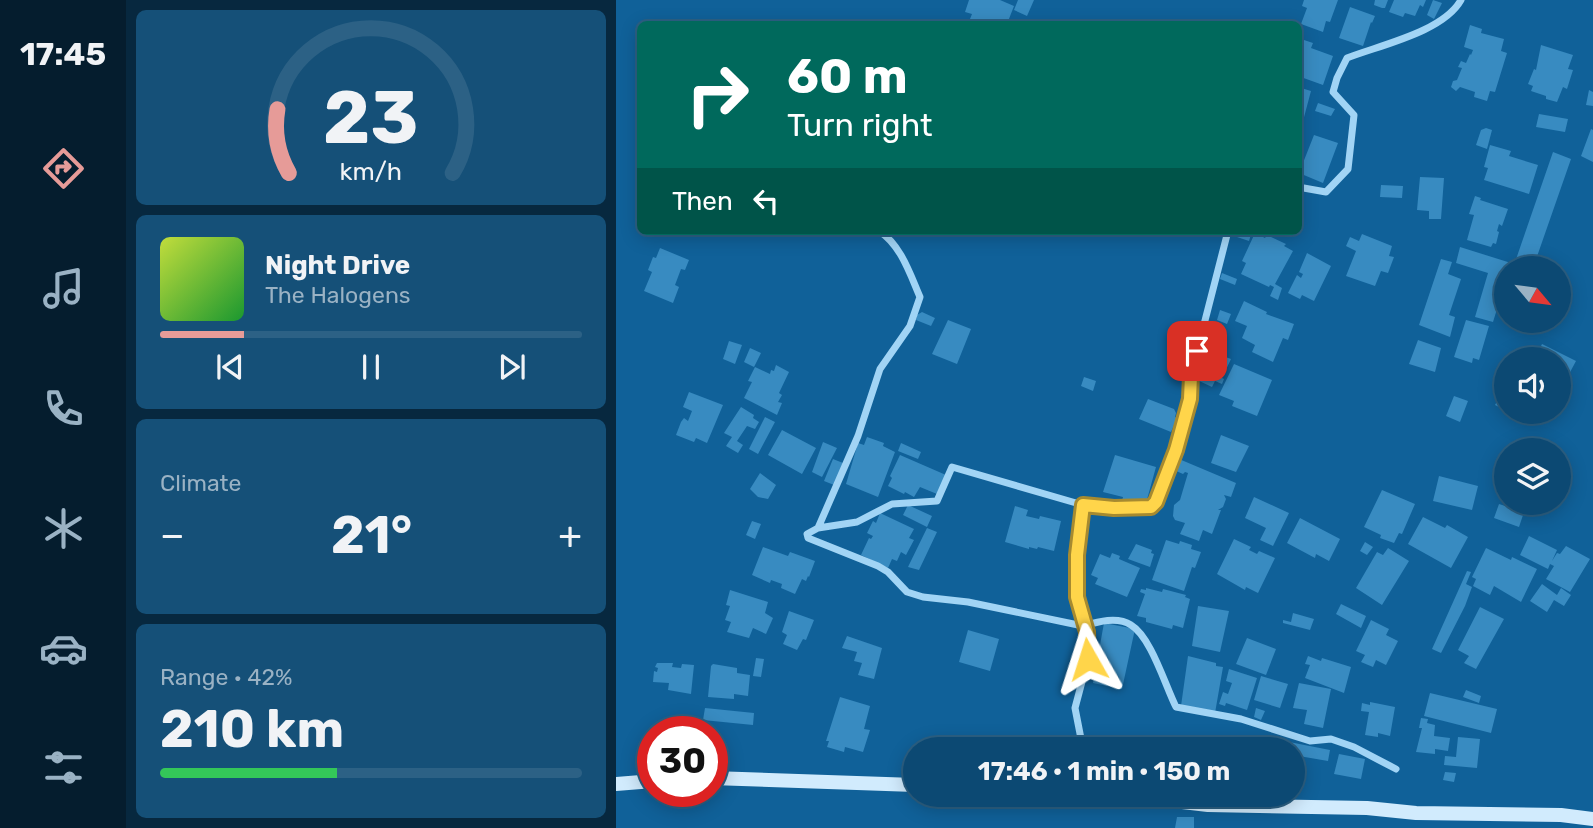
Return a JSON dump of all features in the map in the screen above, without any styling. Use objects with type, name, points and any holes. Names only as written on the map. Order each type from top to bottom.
[{"type":"main road","points":[[728,779],[903,785]]},
{"type":"main road","points":[[616,784],[637,782]]},
{"type":"main road","points":[[1305,807],[1367,807],[1404,812],[1561,815],[1593,819]]},
{"type":"street","points":[[1302,188],[1326,192],[1348,169],[1354,115],[1333,92],[1347,58],[1442,21],[1456,9],[1461,0]]},
{"type":"street","points":[[818,528],[858,436],[880,369],[910,326],[920,297],[904,261],[886,235]]},
{"type":"street","points":[[1227,235],[1191,375],[1190,399],[1180,438],[1156,502],[1151,507],[1083,505],[951,467],[937,501],[892,504],[857,522],[818,528],[807,534],[807,538],[878,566],[888,572],[907,592],[923,597],[968,602],[1085,625],[1101,620],[1134,626],[1155,655],[1166,688],[1176,706],[1241,719],[1310,741],[1331,739],[1354,747],[1396,769]]},
{"type":"street","points":[[1081,737],[1075,708],[1088,659],[1085,625],[1077,597],[1077,555],[1083,505]]},
{"type":"building","points":[[969,0],[1000,0],[1014,6],[1008,21],[971,21],[972,14],[965,12]]},
{"type":"building","points":[[1018,0],[1034,0],[1027,16],[1014,10]]},
{"type":"building","points":[[1304,0],[1338,0],[1323,32],[1302,24],[1307,8],[1302,6]]},
{"type":"building","points":[[1375,0],[1388,0],[1385,8],[1382,8],[1374,5]]},
{"type":"building","points":[[1394,0],[1426,0],[1423,7],[1420,5],[1415,16],[1405,13],[1403,17],[1389,12]]},
{"type":"building","points":[[1433,0],[1442,3],[1434,19],[1427,15]]},
{"type":"building","points":[[1350,7],[1375,16],[1363,46],[1339,38]]},
{"type":"building","points":[[1470,25],[1482,29],[1481,33],[1504,39],[1501,51],[1507,53],[1495,92],[1490,91],[1487,101],[1474,97],[1475,92],[1460,87],[1456,91],[1451,87],[1462,68],[1458,67],[1461,61],[1466,63],[1473,50],[1464,47]]},
{"type":"building","points":[[1302,39],[1313,43],[1311,48],[1333,56],[1323,85],[1302,77]]},
{"type":"building","points":[[1541,45],[1573,55],[1568,69],[1573,70],[1567,89],[1563,87],[1557,102],[1531,91],[1533,86],[1528,84],[1534,69],[1536,70]]},
{"type":"building","points":[[1302,88],[1311,91],[1302,125]]},
{"type":"building","points":[[1589,90],[1593,92],[1593,106],[1586,105]]},
{"type":"building","points":[[1318,103],[1335,109],[1331,116],[1315,111]]},
{"type":"building","points":[[1539,114],[1568,119],[1565,132],[1536,127]]},
{"type":"building","points":[[1591,129],[1593,130],[1593,162],[1581,156]]},
{"type":"building","points":[[1481,130],[1492,130],[1487,149],[1476,145]]},
{"type":"building","points":[[1314,135],[1338,143],[1323,183],[1302,174],[1302,165]]},
{"type":"building","points":[[1490,145],[1511,151],[1509,156],[1538,165],[1529,194],[1484,180],[1488,168],[1484,167]]},
{"type":"building","points":[[1553,152],[1571,159],[1537,256],[1517,256]]},
{"type":"building","points":[[1420,177],[1444,178],[1441,219],[1429,219],[1429,211],[1417,210]]},
{"type":"building","points":[[1381,185],[1403,186],[1402,198],[1380,197]]},
{"type":"building","points":[[1475,196],[1508,209],[1502,226],[1499,224],[1496,244],[1493,243],[1491,247],[1467,240],[1474,215],[1469,214]]},
{"type":"building","points":[[1362,234],[1392,246],[1389,256],[1394,257],[1388,273],[1381,271],[1375,286],[1346,276],[1356,251],[1346,246],[1350,237],[1359,241]]},
{"type":"building","points":[[1238,235],[1251,235],[1249,241]]},
{"type":"building","points":[[1254,235],[1265,238],[1267,235],[1286,244],[1284,246],[1293,251],[1275,284],[1282,288],[1278,300],[1270,296],[1274,287],[1241,274],[1246,263],[1242,261]]},
{"type":"building","points":[[1460,247],[1494,258],[1493,322],[1475,317],[1488,273],[1456,263]]},
{"type":"building","points":[[660,248],[689,260],[685,270],[681,269],[675,285],[679,287],[673,303],[644,291],[652,272],[648,270]]},
{"type":"building","points":[[1307,253],[1331,266],[1314,301],[1302,295],[1300,299],[1288,293],[1297,275],[1301,278],[1303,274],[1299,272]]},
{"type":"building","points":[[1441,259],[1452,262],[1448,274],[1461,279],[1449,315],[1455,317],[1450,337],[1419,325]]},
{"type":"building","points":[[1222,273],[1237,279],[1235,285],[1220,279]]},
{"type":"building","points":[[1244,301],[1267,312],[1266,314],[1294,324],[1288,340],[1283,338],[1273,362],[1252,352],[1255,345],[1242,338],[1247,326],[1235,321]]},
{"type":"building","points":[[1220,310],[1231,314],[1227,324],[1217,320]]},
{"type":"building","points":[[922,312],[935,318],[931,326],[916,320],[917,315]]},
{"type":"building","points":[[948,320],[971,329],[957,364],[932,354]]},
{"type":"building","points":[[1466,320],[1489,326],[1479,360],[1473,358],[1472,363],[1454,357]]},
{"type":"building","points":[[1418,340],[1441,348],[1435,372],[1409,364]]},
{"type":"building","points":[[729,341],[742,345],[735,364],[723,359]]},
{"type":"building","points":[[750,348],[761,353],[754,367],[744,362]]},
{"type":"building","points":[[1209,351],[1231,359],[1222,384],[1215,381],[1212,387],[1195,379]]},
{"type":"building","points":[[1234,364],[1272,380],[1257,416],[1232,406],[1234,401],[1219,395]]},
{"type":"building","points":[[776,365],[789,372],[779,393],[782,395],[778,402],[782,403],[777,415],[744,398],[752,382],[748,381],[755,367],[770,374]]},
{"type":"building","points":[[1084,377],[1096,381],[1093,391],[1081,386]]},
{"type":"building","points":[[689,392],[723,405],[707,443],[696,438],[694,442],[676,435],[681,422],[684,418],[688,421],[692,411],[683,407]]},
{"type":"building","points":[[1454,396],[1468,401],[1460,422],[1446,416]]},
{"type":"building","points":[[1148,399],[1174,409],[1177,418],[1171,432],[1139,419]]},
{"type":"building","points":[[741,407],[754,415],[753,418],[759,422],[755,429],[747,426],[737,441],[743,445],[738,453],[726,446],[732,437],[724,433]]},
{"type":"building","points":[[765,417],[775,422],[758,454],[749,449]]},
{"type":"building","points":[[782,430],[816,448],[802,474],[768,455]]},
{"type":"building","points":[[1221,435],[1249,446],[1236,472],[1211,463]]},
{"type":"building","points":[[867,437],[884,443],[883,446],[895,452],[878,497],[846,484],[858,443],[864,445]]},
{"type":"building","points":[[823,442],[837,448],[822,477],[812,472]]},
{"type":"building","points":[[901,443],[921,452],[918,459],[898,451]]},
{"type":"building","points":[[900,455],[946,475],[937,494],[920,487],[914,497],[888,486]]},
{"type":"building","points":[[1115,455],[1156,467],[1146,503],[1122,501],[1123,497],[1103,492]]},
{"type":"building","points":[[833,459],[843,463],[834,485],[824,481]]},
{"type":"building","points":[[1179,459],[1236,483],[1231,497],[1224,495],[1226,499],[1223,507],[1218,510],[1221,510],[1212,534],[1203,530],[1199,541],[1180,534],[1185,523],[1175,520],[1173,516],[1174,505],[1180,500],[1188,473],[1174,470]]},
{"type":"building","points":[[760,473],[776,485],[768,499],[758,497],[750,489]]},
{"type":"building","points":[[1439,476],[1478,486],[1472,510],[1433,501]]},
{"type":"building","points":[[1382,490],[1415,504],[1402,534],[1399,533],[1394,543],[1380,538],[1381,535],[1364,527]]},
{"type":"building","points":[[1254,497],[1289,513],[1273,546],[1260,540],[1266,528],[1245,518]]},
{"type":"building","points":[[908,505],[932,516],[927,527],[903,515]]},
{"type":"building","points":[[1015,506],[1028,510],[1026,516],[1061,521],[1054,551],[1038,547],[1029,549],[1005,542]]},
{"type":"building","points":[[880,513],[914,529],[909,538],[914,540],[906,555],[901,552],[897,561],[892,559],[888,568],[861,555],[869,538],[873,536],[867,533]]},
{"type":"building","points":[[1495,515],[1523,515],[1519,527],[1494,518]]},
{"type":"building","points":[[1423,517],[1445,528],[1447,525],[1468,537],[1451,568],[1408,544]]},
{"type":"building","points":[[1300,518],[1340,539],[1329,561],[1316,554],[1315,558],[1287,543]]},
{"type":"building","points":[[752,521],[761,524],[755,539],[746,535]]},
{"type":"building","points":[[927,528],[937,532],[919,570],[908,567]]},
{"type":"building","points":[[1529,536],[1557,550],[1552,561],[1566,546],[1590,559],[1570,592],[1546,579],[1554,566],[1550,564],[1548,569],[1520,555]]},
{"type":"building","points":[[1234,539],[1251,547],[1249,550],[1257,554],[1259,551],[1275,558],[1258,593],[1246,587],[1245,590],[1217,574]]},
{"type":"building","points":[[1166,540],[1192,545],[1191,549],[1201,552],[1195,568],[1192,567],[1184,591],[1152,580]]},
{"type":"building","points":[[1365,542],[1373,547],[1367,555],[1360,551]]},
{"type":"building","points":[[1136,544],[1152,550],[1151,553],[1154,554],[1150,567],[1128,559]]},
{"type":"building","points":[[763,547],[788,556],[790,552],[815,561],[809,577],[806,581],[802,579],[795,594],[781,588],[782,584],[771,580],[770,583],[752,575]]},
{"type":"building","points":[[1388,548],[1409,561],[1382,605],[1356,588],[1377,552],[1383,555]]},
{"type":"building","points":[[1486,548],[1537,569],[1521,602],[1494,586],[1490,595],[1473,586],[1476,579],[1472,577]]},
{"type":"building","points":[[1112,553],[1140,568],[1127,597],[1095,584],[1098,578],[1091,575],[1100,554],[1110,558]]},
{"type":"building","points":[[1467,571],[1471,572],[1466,584],[1472,587],[1441,653],[1432,649]]},
{"type":"building","points":[[1542,584],[1557,595],[1561,588],[1571,595],[1564,606],[1554,600],[1547,612],[1530,601]]},
{"type":"building","points":[[1146,588],[1162,592],[1163,589],[1186,595],[1185,597],[1190,599],[1183,628],[1173,625],[1172,629],[1146,622],[1146,618],[1137,616],[1145,594],[1140,592]]},
{"type":"building","points":[[730,590],[768,602],[765,613],[773,618],[766,634],[753,628],[749,638],[727,632],[731,622],[725,620],[730,606],[726,605]]},
{"type":"building","points":[[1341,604],[1366,616],[1361,628],[1336,614]]},
{"type":"building","points":[[1198,606],[1229,611],[1220,652],[1192,646]]},
{"type":"building","points":[[1480,607],[1504,619],[1476,669],[1464,663],[1469,656],[1458,650]]},
{"type":"building","points":[[789,611],[814,620],[806,640],[803,639],[797,650],[783,644],[787,635],[782,632]]},
{"type":"building","points":[[1293,613],[1314,619],[1310,630],[1283,623],[1283,620],[1291,622]]},
{"type":"building","points":[[1371,620],[1389,629],[1386,635],[1398,641],[1386,665],[1376,660],[1373,667],[1361,662],[1365,655],[1356,651]]},
{"type":"building","points":[[1104,623],[1135,629],[1122,689],[1093,683]]},
{"type":"building","points":[[968,630],[999,639],[990,671],[959,662]]},
{"type":"building","points":[[847,636],[882,648],[874,679],[858,675],[862,663],[854,661],[857,652],[842,648]]},
{"type":"building","points":[[1247,638],[1276,649],[1266,675],[1236,664]]},
{"type":"building","points":[[1188,656],[1223,667],[1215,713],[1181,706]]},
{"type":"building","points":[[1308,656],[1351,667],[1344,693],[1305,678],[1310,665],[1305,664]]},
{"type":"building","points":[[756,658],[764,659],[761,677],[753,676]]},
{"type":"building","points":[[657,663],[673,663],[672,667],[681,668],[682,664],[694,665],[691,694],[668,690],[669,683],[653,682]]},
{"type":"building","points":[[713,664],[737,668],[737,673],[750,675],[748,696],[734,694],[734,699],[708,697]]},
{"type":"building","points":[[1229,669],[1257,678],[1247,710],[1226,703],[1225,706],[1219,704],[1223,692],[1228,694],[1232,683],[1226,681]]},
{"type":"building","points":[[1261,676],[1288,684],[1280,708],[1254,700]]},
{"type":"building","points":[[1299,683],[1331,689],[1323,728],[1304,724],[1307,710],[1293,708]]},
{"type":"building","points":[[1466,690],[1481,696],[1479,703],[1463,697]]},
{"type":"building","points":[[1430,693],[1497,709],[1491,733],[1424,716]]},
{"type":"building","points":[[840,697],[870,706],[864,729],[870,730],[863,752],[845,747],[844,752],[827,747],[829,741],[826,741]]},
{"type":"building","points":[[1370,702],[1395,707],[1390,736],[1378,733],[1378,737],[1365,735],[1369,712],[1361,711],[1362,703],[1370,705]]},
{"type":"building","points":[[705,708],[754,713],[753,725],[728,722],[728,716],[704,716]]},
{"type":"building","points":[[1256,708],[1265,711],[1261,720],[1254,717]]},
{"type":"building","points":[[1421,718],[1428,719],[1427,723],[1435,725],[1434,736],[1450,738],[1448,751],[1435,749],[1435,754],[1416,752],[1422,728],[1419,728]]},
{"type":"building","points":[[1458,737],[1480,739],[1477,768],[1444,765],[1445,756],[1456,757]]},
{"type":"building","points":[[1305,745],[1330,750],[1328,761],[1305,757]]},
{"type":"building","points":[[1339,754],[1365,759],[1361,779],[1334,774]]},
{"type":"building","points":[[1445,772],[1456,773],[1454,782],[1443,780]]},
{"type":"building","points":[[1177,817],[1194,817],[1194,828],[1175,828]]},
{"type":"route","points":[[1088,659],[1087,632],[1077,597],[1077,555],[1083,505],[1151,507],[1156,502],[1176,450],[1190,399],[1191,375],[1197,351]]}]
